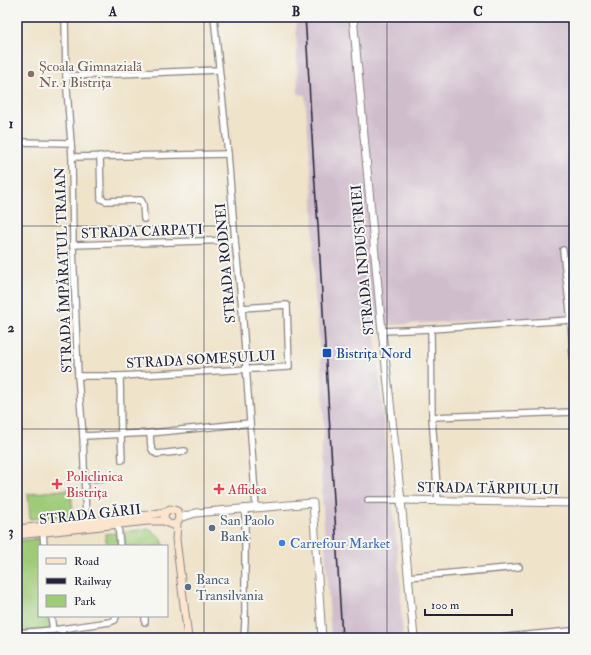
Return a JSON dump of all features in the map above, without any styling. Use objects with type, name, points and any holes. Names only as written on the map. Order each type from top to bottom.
[{"type":"main road","name":"STRADA GĂRII","points":[[17,529],[148,515],[165,512],[170,509],[174,510],[173,520],[148,521],[17,535]]},
{"type":"main road","points":[[165,512],[164,516],[173,520],[188,638]]},
{"type":"street","name":"STRADA ÎMPĂRATUL TRAIAN","points":[[65,17],[66,76],[72,157],[73,246],[78,376],[83,436],[86,522]]},
{"type":"street","name":"STRADA RODNEI","points":[[214,17],[242,308],[256,508]]},
{"type":"street","name":"STRADA INDUSTRIEI","points":[[353,17],[382,331],[401,500],[414,638]]},
{"type":"street","points":[[66,76],[219,70]]},
{"type":"street","points":[[17,142],[71,143]]},
{"type":"street","points":[[72,157],[228,154]]},
{"type":"street","points":[[100,156],[101,199],[106,201],[141,200],[143,204],[144,219]]},
{"type":"street","name":"STRADA CARPAȚI","points":[[73,246],[235,240]]},
{"type":"street","points":[[562,250],[571,320],[574,374]]},
{"type":"street","name":"STRADA SOMEȘULUI","points":[[78,376],[120,376],[289,367],[288,305],[242,308]]},
{"type":"street","points":[[382,331],[571,320]]},
{"type":"street","points":[[430,329],[432,417],[438,501]]},
{"type":"street","points":[[120,376],[122,460]]},
{"type":"street","points":[[432,417],[574,412]]},
{"type":"street","points":[[83,436],[150,433],[250,423]]},
{"type":"street","points":[[150,433],[151,450],[154,454],[185,451]]},
{"type":"street","points":[[84,479],[104,478]]},
{"type":"street","points":[[368,500],[401,500]]},
{"type":"street","name":"STRADA TĂRPIULUI","points":[[401,500],[574,503]]},
{"type":"street","name":"STRADA GĂRII","points":[[173,520],[196,513],[313,503],[322,638]]},
{"type":"street","points":[[244,638],[245,508]]},
{"type":"street","points":[[118,524],[120,545]]},
{"type":"street","points":[[43,532],[44,545]]},
{"type":"street","points":[[408,577],[519,566]]},
{"type":"street","points":[[51,617],[53,630]]},
{"type":"street","points":[[17,633],[62,629],[115,618]]},
{"type":"street","points":[[62,629],[63,638]]},
{"type":"street","points":[[496,638],[570,631]]},
{"type":"shaded area","points":[[296,17],[574,17],[574,315],[374,326],[401,588],[403,638],[331,638],[320,460],[324,431],[323,389],[314,284],[313,196],[305,95],[298,94]]},
{"type":"green space","points":[[71,489],[73,515],[30,519],[28,494]]},
{"type":"green space","points":[[148,529],[160,537],[164,545],[107,545],[105,534]]},
{"type":"green space","points":[[43,538],[44,545],[38,545],[38,617],[51,617],[53,630],[17,633],[17,541]]},
{"type":"railway","points":[[305,17],[342,638]]},
{"type":"place","name":"Școala Gimnazială Nr. 1 Bistrița","points":[[31,74]]},
{"type":"place","name":"Bistrița Nord","points":[[327,353]]},
{"type":"place","name":"Policlinica Bistrița","points":[[57,484]]},
{"type":"place","name":"Affidea","points":[[219,489]]},
{"type":"place","name":"San Paolo Bank","points":[[212,528]]},
{"type":"place","name":"Carrefour Market","points":[[282,543]]},
{"type":"place","name":"Banca Transilvania","points":[[188,587]]}]
